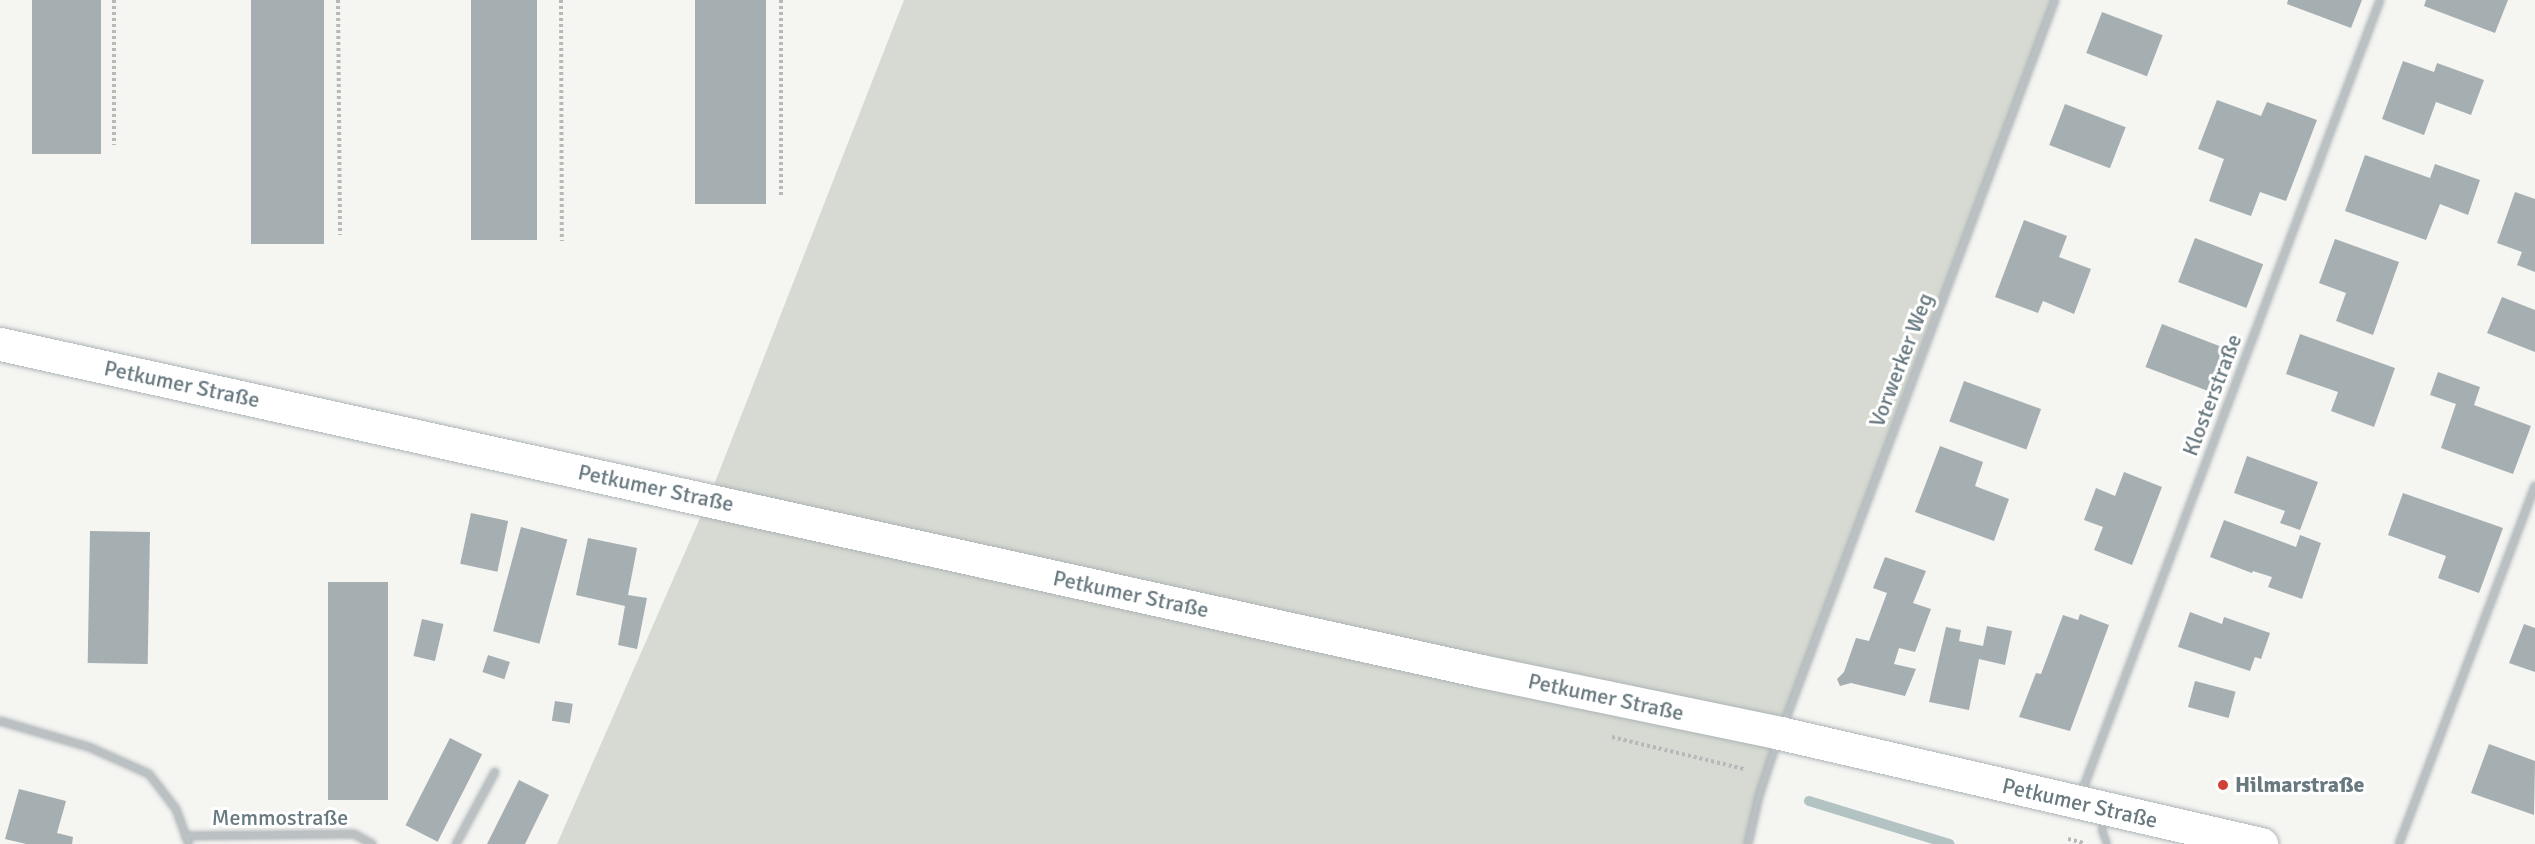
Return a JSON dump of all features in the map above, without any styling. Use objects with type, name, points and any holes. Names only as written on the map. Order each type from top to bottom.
[{"type":"main road","name":"Petkumer Straße","points":[[0,344],[1481,671],[1780,733],[2261,844]]},
{"type":"street","name":"Vorwerker Weg","points":[[1748,844],[1759,796],[1780,733],[2055,0]]},
{"type":"street","name":"Klosterstraße","points":[[2092,806],[2380,0]]},
{"type":"street","points":[[2398,844],[2535,488]]},
{"type":"street","name":"Memmostraße","points":[[0,721],[89,747],[149,774],[176,809],[189,844]]},
{"type":"street","points":[[456,844],[495,772]]},
{"type":"street","name":"Memmostraße","points":[[185,836],[354,834],[372,844]]},
{"type":"lane","points":[[2092,806],[2107,844]]},
{"type":"path","points":[[114,0],[114,145]]},
{"type":"path","points":[[338,0],[340,235]]},
{"type":"path","points":[[561,0],[562,241]]},
{"type":"path","points":[[781,0],[781,198]]},
{"type":"shaded area","points":[[904,0],[2055,0],[1759,796],[1748,844],[557,844],[708,500]]},
{"type":"building","points":[[32,0],[101,0],[101,154],[32,154]]},
{"type":"building","points":[[251,0],[324,0],[324,244],[251,244]]},
{"type":"building","points":[[471,0],[537,0],[537,240],[471,240]]},
{"type":"building","points":[[695,0],[766,0],[766,204],[695,204]]},
{"type":"building","points":[[2288,0],[2362,0],[2351,28],[2287,4]]},
{"type":"building","points":[[2426,0],[2508,0],[2495,33],[2424,6]]},
{"type":"building","points":[[2102,12],[2163,35],[2147,76],[2086,53]]},
{"type":"building","points":[[2403,61],[2434,72],[2437,63],[2484,80],[2471,115],[2436,102],[2424,135],[2382,119]]},
{"type":"building","points":[[2217,100],[2261,116],[2267,102],[2317,120],[2286,201],[2260,192],[2251,216],[2209,201],[2224,159],[2198,149]]},
{"type":"building","points":[[2065,104],[2126,127],[2110,168],[2049,145]]},
{"type":"building","points":[[2365,155],[2430,178],[2435,164],[2480,180],[2468,215],[2440,204],[2426,240],[2345,211]]},
{"type":"building","points":[[2515,192],[2535,199],[2535,272],[2517,265],[2522,252],[2497,243]]},
{"type":"building","points":[[2024,220],[2067,236],[2059,257],[2091,269],[2074,314],[2043,301],[2038,313],[1995,297]]},
{"type":"building","points":[[2195,238],[2263,264],[2246,308],[2178,282]]},
{"type":"building","points":[[2335,239],[2399,262],[2373,335],[2336,321],[2346,293],[2319,283]]},
{"type":"building","points":[[2502,297],[2535,310],[2535,352],[2487,333]]},
{"type":"building","points":[[2162,324],[2231,351],[2215,393],[2146,367]]},
{"type":"building","points":[[2300,334],[2395,368],[2374,427],[2331,411],[2338,392],[2286,374]]},
{"type":"building","points":[[2438,372],[2480,387],[2474,405],[2531,426],[2513,474],[2441,448],[2456,404],[2430,395]]},
{"type":"building","points":[[1964,381],[2041,409],[2026,449],[1949,421]]},
{"type":"building","points":[[1940,446],[1983,462],[1975,486],[2009,499],[1994,541],[1915,512]]},
{"type":"building","points":[[2247,456],[2318,482],[2300,530],[2280,523],[2285,511],[2234,493]]},
{"type":"building","points":[[2124,472],[2162,487],[2132,565],[2094,550],[2103,527],[2084,520],[2096,488],[2115,496]]},
{"type":"building","points":[[2403,493],[2503,528],[2479,593],[2438,578],[2446,556],[2388,535]]},
{"type":"building","points":[[471,513],[508,521],[497,572],[460,564]]},
{"type":"building","points":[[2224,520],[2296,547],[2300,535],[2321,543],[2302,599],[2268,587],[2272,577],[2253,571],[2252,573],[2210,557]]},
{"type":"building","points":[[521,527],[567,539],[539,644],[493,631]]},
{"type":"building","points":[[90,531],[150,532],[148,664],[88,663]]},
{"type":"building","points":[[588,538],[637,548],[628,595],[647,598],[637,649],[618,645],[625,606],[576,595]]},
{"type":"building","points":[[1885,557],[1926,571],[1913,603],[1931,609],[1915,652],[1899,648],[1894,664],[1916,669],[1905,696],[1851,683],[1840,686],[1837,679],[1844,672],[1856,638],[1869,641],[1887,593],[1873,588]]},
{"type":"building","points":[[328,582],[388,582],[388,800],[328,800]]},
{"type":"building","points":[[2190,612],[2222,624],[2224,617],[2270,633],[2261,659],[2255,657],[2250,671],[2178,647]]},
{"type":"building","points":[[2080,614],[2109,625],[2070,731],[2019,717],[2036,673],[2041,674],[2063,615],[2078,620]]},
{"type":"building","points":[[422,619],[443,624],[435,661],[413,656]]},
{"type":"building","points":[[2524,624],[2535,628],[2535,672],[2509,663]]},
{"type":"building","points":[[1987,626],[2012,631],[2005,665],[1979,659],[1969,710],[1929,702],[1946,627],[1961,630],[1959,641],[1983,646]]},
{"type":"building","points":[[488,655],[510,662],[504,679],[482,672]]},
{"type":"building","points":[[2195,681],[2236,692],[2229,718],[2188,707]]},
{"type":"building","points":[[555,701],[573,704],[570,724],[552,721]]},
{"type":"building","points":[[450,738],[482,754],[438,842],[406,825]]},
{"type":"building","points":[[2489,744],[2535,761],[2534,815],[2471,793]]},
{"type":"building","points":[[519,780],[549,795],[525,844],[487,844]]},
{"type":"building","points":[[19,789],[66,801],[57,833],[73,837],[72,844],[26,844],[5,839]]},
{"type":"waterway","points":[[1809,801],[1950,844]]},
{"type":"place","name":"Hilmarstraße","points":[[2223,785]]}]
